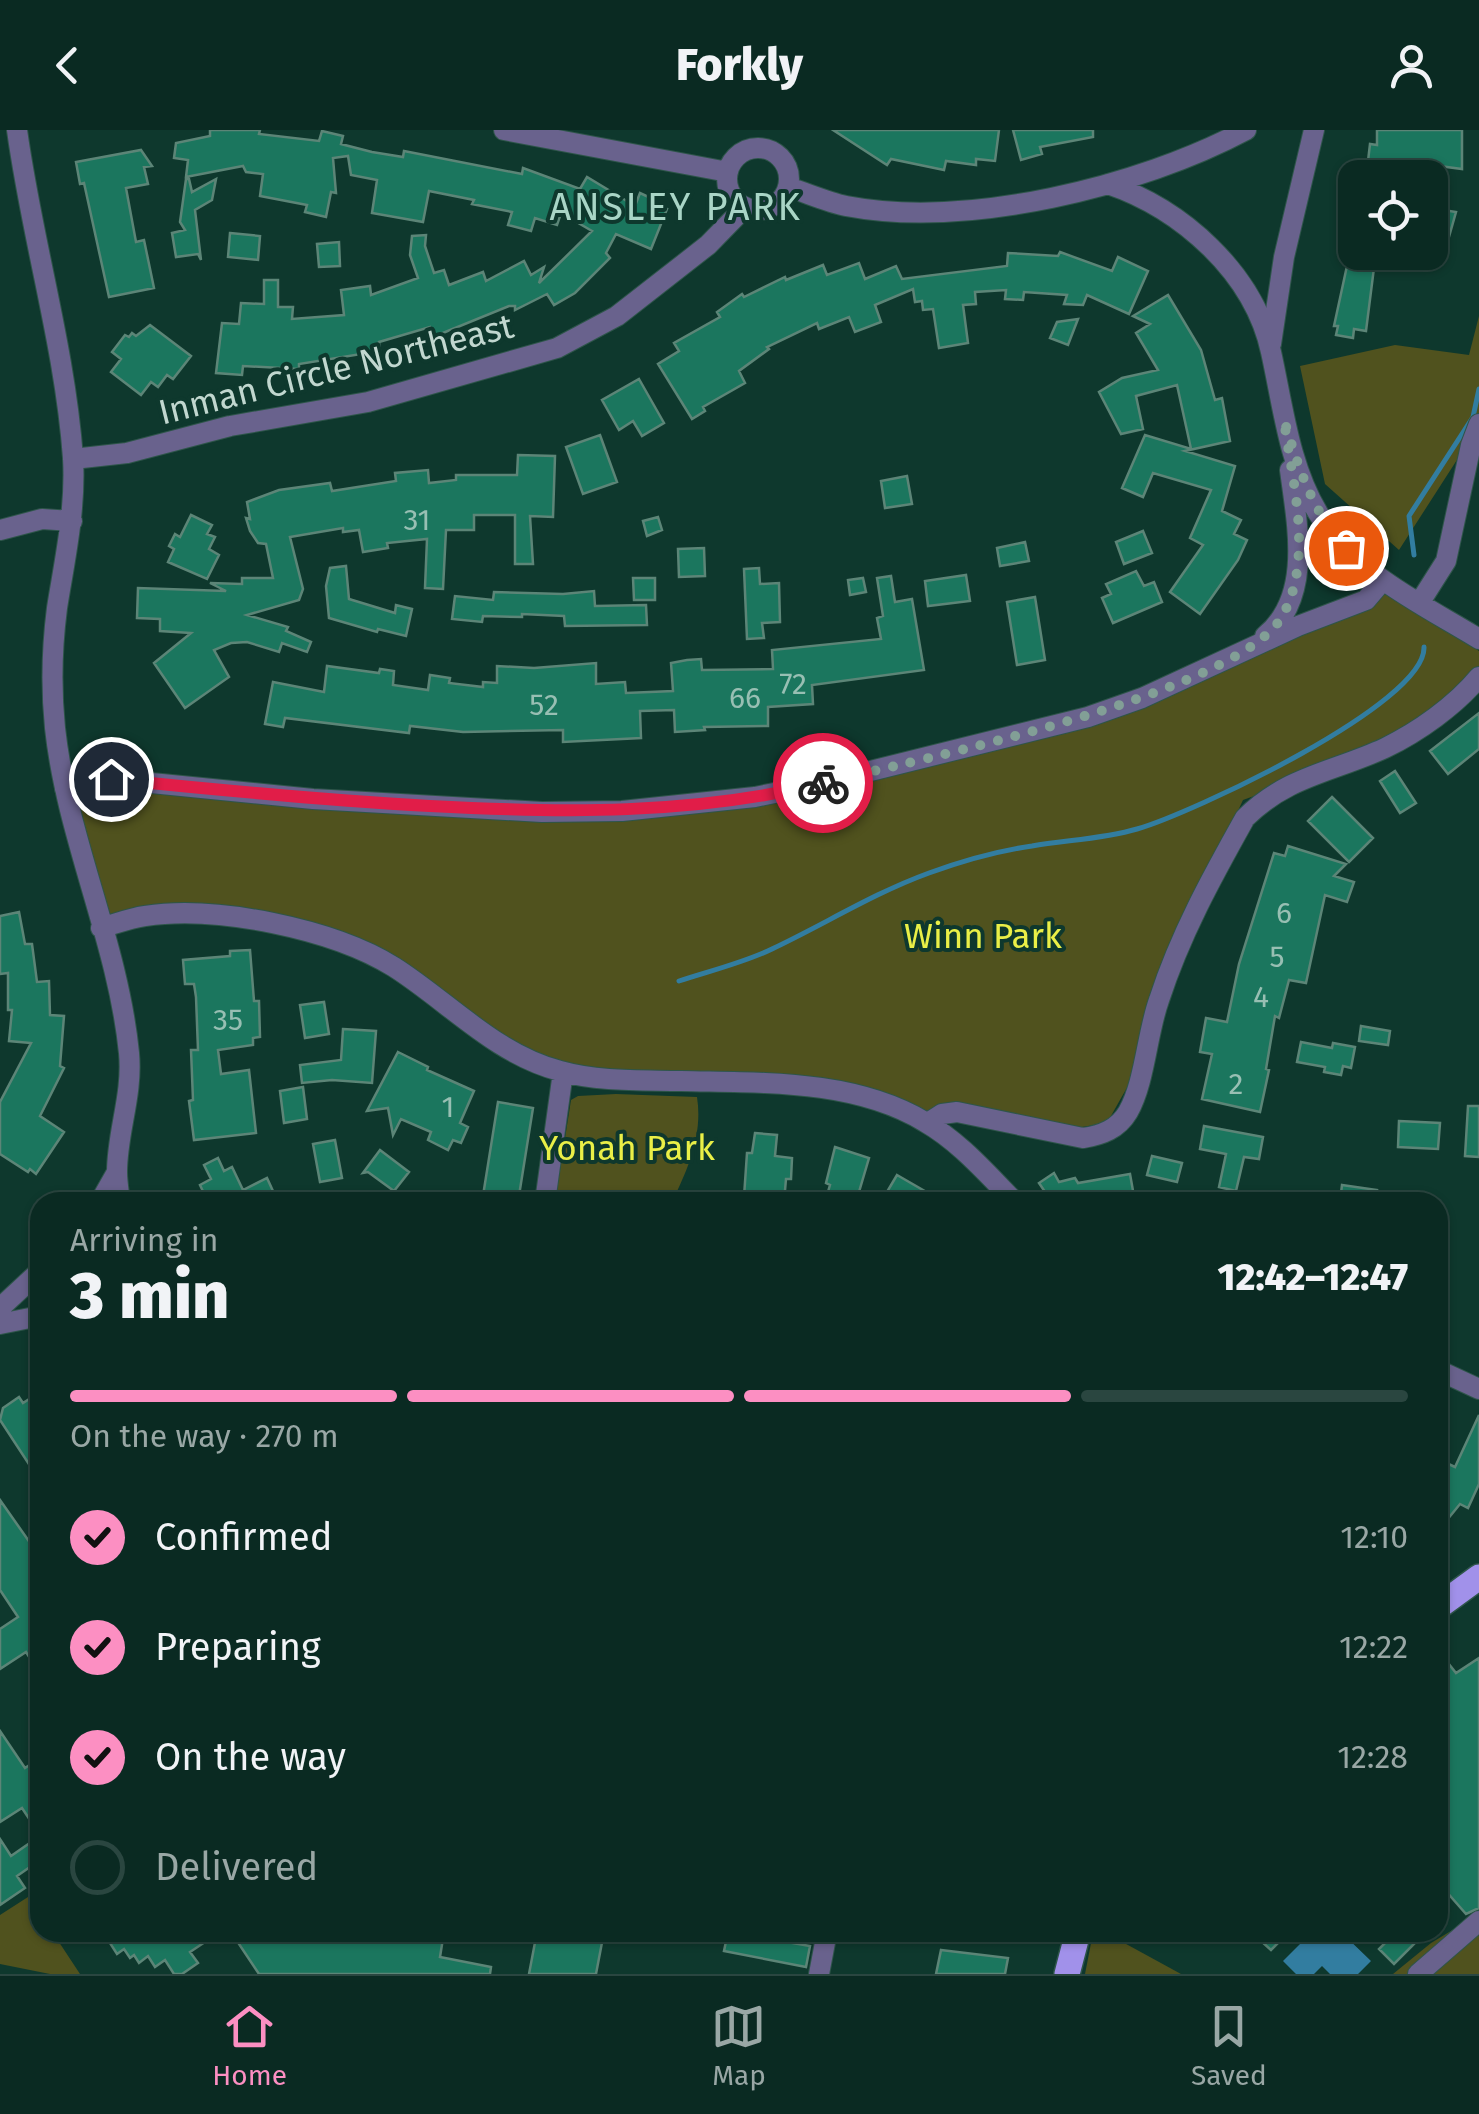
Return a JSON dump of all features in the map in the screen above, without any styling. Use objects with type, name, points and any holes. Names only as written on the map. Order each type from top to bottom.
[{"type":"main road","points":[[1448,1600],[1479,1577]]},
{"type":"main road","points":[[1066,1974],[1075,1942]]},
{"type":"street","points":[[17,130],[58,345],[73,459],[72,521],[52,666],[55,728],[65,789],[123,1013],[129,1055],[129,1102],[117,1172],[119,1192]]},
{"type":"street","points":[[504,130],[728,172]]},
{"type":"street","points":[[788,186],[845,206],[936,211],[1044,199],[1108,184],[1216,146],[1246,130]]},
{"type":"street","points":[[1270,348],[1284,257],[1314,130]]},
{"type":"street","points":[[752,140],[782,160],[787,168],[785,195],[772,208],[745,207],[729,189],[728,172],[752,140]]},
{"type":"street","points":[[1108,184],[1160,206],[1223,260],[1258,316],[1270,348],[1299,536],[1298,570],[1282,619],[1244,653]]},
{"type":"street","name":"Inman Circle Northeast","points":[[73,459],[128,454],[230,426],[368,402],[557,348],[617,316],[708,244],[745,207]]},
{"type":"street","points":[[1284,420],[1318,513],[1360,563],[1479,638]]},
{"type":"street","points":[[1420,602],[1446,560],[1479,424]]},
{"type":"street","points":[[0,530],[42,519],[72,521]]},
{"type":"street","points":[[65,789],[111,779],[312,799],[542,812],[698,805],[814,785],[1088,717],[1142,698],[1298,626],[1366,600],[1383,580]]},
{"type":"street","points":[[928,1124],[942,1114],[957,1112],[1083,1138],[1102,1135],[1117,1125],[1132,1103],[1156,1006],[1176,948],[1244,818],[1262,800],[1296,781],[1382,749],[1421,728],[1479,677]]},
{"type":"street","points":[[101,928],[143,916],[182,913],[322,934],[394,968],[509,1050],[563,1072],[602,1078],[816,1088],[880,1101],[928,1124],[959,1147],[1005,1192]]},
{"type":"street","points":[[545,1192],[563,1072]]},
{"type":"street","points":[[106,1192],[117,1172]]},
{"type":"street","points":[[0,1308],[30,1280]]},
{"type":"street","points":[[0,1324],[30,1318]]},
{"type":"street","points":[[1448,1375],[1479,1389]]},
{"type":"street","points":[[1418,1974],[1479,1921]]},
{"type":"street","points":[[820,1974],[825,1942]]},
{"type":"green space","points":[[1479,316],[1479,435],[1473,435],[1399,550],[1325,484],[1300,366],[1395,345],[1469,355]]},
{"type":"green space","name":"Winn Park","points":[[1384,585],[1479,651],[1479,672],[1415,738],[1243,800],[1175,947],[1138,1068],[1107,1123],[1051,1132],[798,1090],[558,1071],[329,940],[211,923],[92,921],[67,793],[111,784],[594,816],[796,787],[1039,740],[1228,662]]},
{"type":"green space","name":"Yonah Park","points":[[578,1096],[697,1097],[696,1138],[676,1192],[557,1192],[571,1100]]},
{"type":"green space","points":[[28,1897],[30,1942],[59,1942],[80,1974],[50,1974],[0,1964],[0,1915]]},
{"type":"green space","points":[[1479,1914],[1479,1974],[1393,1974],[1433,1942],[1448,1942],[1448,1933]]},
{"type":"green space","points":[[1091,1942],[1122,1942],[1181,1974],[1085,1974]]},
{"type":"water","points":[[1302,1942],[1351,1942],[1371,1961],[1358,1974],[1330,1974],[1322,1966],[1314,1974],[1296,1974],[1283,1961]]},
{"type":"building","points":[[210,130],[260,130],[259,134],[319,141],[322,131],[343,136],[341,144],[372,152],[403,157],[404,151],[522,174],[523,168],[580,189],[587,177],[635,206],[640,193],[667,209],[651,249],[616,234],[606,253],[610,258],[575,293],[554,305],[547,294],[515,310],[515,306],[509,306],[433,337],[430,327],[379,342],[380,351],[299,364],[299,369],[243,366],[242,375],[216,373],[222,323],[239,324],[241,303],[264,304],[264,280],[278,280],[278,307],[293,307],[292,319],[344,315],[341,290],[370,286],[371,295],[418,278],[410,255],[412,236],[426,235],[425,246],[434,273],[444,270],[449,285],[483,272],[486,281],[524,261],[531,275],[544,267],[539,283],[592,231],[561,213],[557,225],[535,218],[531,231],[508,225],[512,212],[429,191],[423,222],[372,213],[377,180],[351,175],[348,156],[333,158],[336,193],[331,192],[326,217],[305,212],[307,205],[260,196],[263,174],[246,172],[243,166],[186,177],[188,160],[174,158],[176,143],[210,136]]},
{"type":"building","points":[[833,130],[999,130],[995,161],[976,159],[976,165],[946,161],[944,170],[891,159],[887,165]]},
{"type":"building","points":[[1013,130],[1093,130],[1093,137],[1040,147],[1042,154],[1021,160]]},
{"type":"building","points":[[1377,130],[1462,130],[1462,169],[1448,167],[1448,160],[1368,160],[1370,144],[1377,145]]},
{"type":"building","points":[[141,150],[152,166],[144,167],[148,184],[126,188],[136,242],[144,240],[154,288],[109,297],[76,162]]},
{"type":"building","points":[[186,179],[192,192],[216,179],[212,200],[195,210],[201,260],[198,254],[176,257],[172,233],[185,230],[180,222]]},
{"type":"building","points":[[1448,211],[1456,212],[1448,240]]},
{"type":"building","points":[[230,233],[260,236],[258,260],[228,257]]},
{"type":"building","points":[[339,242],[340,266],[319,267],[317,244]]},
{"type":"building","points":[[1060,252],[1112,271],[1118,257],[1148,271],[1129,314],[1087,295],[1083,305],[1064,304],[1067,295],[1024,292],[1023,300],[1005,299],[1006,290],[975,292],[976,304],[963,305],[968,343],[939,348],[933,309],[923,310],[922,301],[915,302],[913,289],[875,305],[881,322],[855,332],[849,317],[819,329],[817,323],[767,347],[739,371],[745,383],[703,407],[705,411],[692,419],[658,364],[679,351],[674,343],[720,317],[717,312],[742,294],[744,297],[785,277],[786,280],[823,265],[827,275],[859,263],[865,279],[896,266],[902,279],[1007,266],[1008,253],[1058,256]]},
{"type":"building","points":[[1346,270],[1374,270],[1366,331],[1354,329],[1353,338],[1336,335],[1338,326],[1334,326]]},
{"type":"building","points":[[1168,295],[1201,350],[1215,400],[1222,398],[1230,441],[1185,451],[1235,466],[1222,511],[1241,520],[1234,534],[1247,540],[1238,560],[1200,614],[1170,592],[1203,545],[1190,538],[1211,490],[1153,473],[1143,497],[1122,488],[1145,435],[1191,449],[1177,385],[1136,396],[1143,429],[1121,434],[1099,392],[1122,378],[1158,370],[1136,333],[1150,324],[1133,316]]},
{"type":"building","points":[[1078,319],[1068,345],[1050,338],[1057,322]]},
{"type":"building","points":[[150,325],[191,356],[173,379],[167,375],[158,387],[151,382],[141,395],[111,372],[121,359],[112,352],[125,335],[136,336]]},
{"type":"building","points":[[639,379],[664,423],[642,436],[633,421],[619,430],[602,400]]},
{"type":"building","points":[[600,435],[617,482],[583,494],[566,447]]},
{"type":"building","points":[[518,455],[555,456],[553,517],[530,516],[533,564],[515,564],[515,515],[474,515],[474,530],[446,530],[443,589],[425,588],[427,539],[387,543],[388,548],[363,552],[359,530],[343,532],[343,528],[290,537],[303,589],[299,600],[247,615],[288,627],[286,631],[311,642],[307,652],[282,643],[279,652],[247,642],[214,650],[229,677],[185,708],[154,663],[191,633],[160,631],[160,619],[137,618],[138,588],[226,591],[210,583],[242,584],[242,578],[273,578],[266,544],[258,543],[250,531],[247,502],[279,490],[330,483],[332,491],[396,481],[395,473],[428,470],[429,483],[456,480],[456,475],[517,475]]},
{"type":"building","points":[[907,476],[912,504],[885,508],[881,481]]},
{"type":"building","points":[[191,515],[212,525],[207,534],[215,537],[209,549],[219,555],[207,579],[168,562],[174,549],[169,546],[175,534],[180,537]]},
{"type":"building","points":[[658,517],[662,530],[647,536],[643,521]]},
{"type":"building","points":[[1143,531],[1152,553],[1124,564],[1116,542]]},
{"type":"building","points":[[1025,542],[1029,561],[1000,566],[997,548]]},
{"type":"building","points":[[704,548],[705,576],[679,577],[678,549]]},
{"type":"building","points":[[346,566],[349,599],[395,613],[396,605],[412,609],[406,636],[329,618],[326,586],[330,568]]},
{"type":"building","points":[[759,568],[760,584],[779,583],[780,622],[762,623],[764,638],[747,639],[744,569]]},
{"type":"building","points":[[1136,571],[1144,586],[1154,582],[1162,602],[1113,623],[1102,598],[1111,594],[1106,584]]},
{"type":"building","points":[[966,575],[970,601],[928,606],[925,581]]},
{"type":"building","points":[[891,576],[895,602],[912,599],[924,670],[812,685],[813,704],[768,707],[768,726],[704,727],[705,730],[675,732],[674,710],[640,711],[641,738],[563,742],[563,730],[463,732],[410,726],[409,733],[285,718],[283,727],[265,724],[273,682],[324,692],[327,666],[379,673],[380,669],[394,671],[393,685],[428,690],[430,675],[450,678],[449,683],[483,687],[483,682],[497,683],[497,666],[534,668],[596,663],[596,684],[625,682],[626,693],[673,691],[671,663],[687,660],[701,659],[702,670],[773,669],[772,650],[881,639],[877,618],[883,616],[877,578]]},
{"type":"building","points":[[633,578],[655,578],[655,600],[634,600]]},
{"type":"building","points":[[863,578],[866,592],[850,595],[848,580]]},
{"type":"building","points":[[594,591],[595,606],[646,605],[647,625],[565,626],[564,616],[522,614],[483,616],[482,622],[452,619],[455,596],[493,600],[494,592]]},
{"type":"building","points":[[1035,597],[1045,660],[1017,665],[1007,602]]},
{"type":"building","points":[[1479,713],[1479,749],[1448,774],[1430,751]]},
{"type":"building","points":[[1395,771],[1416,803],[1400,813],[1380,781]]},
{"type":"building","points":[[1332,797],[1373,838],[1349,862],[1308,821]]},
{"type":"building","points":[[1288,846],[1346,864],[1334,876],[1354,882],[1347,902],[1325,895],[1306,983],[1289,980],[1279,1018],[1275,1016],[1260,1112],[1202,1099],[1212,1054],[1200,1052],[1206,1018],[1227,1022],[1239,964],[1274,853],[1285,856]]},
{"type":"building","points":[[19,912],[25,944],[32,944],[37,982],[49,981],[50,1015],[64,1016],[60,1066],[64,1068],[40,1116],[64,1132],[36,1174],[0,1154],[0,1102],[31,1043],[9,1041],[12,1010],[8,1010],[8,973],[0,974],[0,916]]},
{"type":"building","points":[[250,950],[254,1001],[259,1001],[260,1037],[253,1038],[253,1045],[218,1050],[221,1074],[249,1070],[256,1133],[194,1140],[189,1101],[193,1100],[191,1050],[198,1050],[196,997],[194,984],[185,984],[183,960]]},
{"type":"building","points":[[324,1002],[329,1034],[305,1038],[300,1005]]},
{"type":"building","points":[[1361,1026],[1390,1031],[1388,1045],[1359,1041]]},
{"type":"building","points":[[343,1029],[376,1031],[372,1083],[302,1083],[300,1065],[341,1060]]},
{"type":"building","points":[[1301,1042],[1332,1048],[1333,1043],[1355,1047],[1351,1068],[1343,1066],[1341,1075],[1324,1072],[1325,1067],[1297,1062]]},
{"type":"building","points":[[398,1052],[474,1091],[460,1123],[468,1127],[461,1143],[453,1140],[448,1150],[428,1140],[431,1132],[401,1119],[393,1135],[388,1108],[367,1111]]},
{"type":"building","points":[[303,1087],[307,1119],[284,1123],[280,1091]]},
{"type":"building","points":[[498,1102],[533,1108],[520,1192],[484,1192]]},
{"type":"building","points":[[1468,1106],[1479,1106],[1479,1157],[1465,1156]]},
{"type":"building","points":[[1399,1121],[1440,1123],[1438,1149],[1398,1147]]},
{"type":"building","points":[[1204,1126],[1263,1137],[1259,1159],[1244,1157],[1236,1191],[1219,1187],[1226,1154],[1200,1149]]},
{"type":"building","points":[[755,1133],[777,1135],[775,1156],[792,1158],[791,1179],[786,1179],[785,1192],[744,1192],[747,1153],[752,1153]]},
{"type":"building","points":[[335,1140],[342,1178],[320,1182],[313,1144]]},
{"type":"building","points":[[835,1147],[869,1158],[859,1192],[828,1192],[830,1185],[826,1183]]},
{"type":"building","points":[[380,1150],[409,1172],[394,1191],[368,1172],[363,1173]]},
{"type":"building","points":[[1152,1156],[1182,1163],[1177,1182],[1147,1175]]},
{"type":"building","points":[[218,1158],[224,1171],[232,1167],[243,1190],[267,1178],[273,1192],[203,1192],[200,1185],[211,1179],[204,1165]]},
{"type":"building","points":[[1054,1173],[1059,1182],[1075,1178],[1078,1183],[1130,1174],[1133,1192],[1045,1192],[1039,1183]]},
{"type":"building","points":[[897,1175],[926,1192],[887,1192]]},
{"type":"building","points":[[1342,1185],[1377,1190],[1377,1192],[1341,1192]]},
{"type":"building","points":[[19,1397],[23,1403],[30,1398],[30,1466],[0,1420],[3,1408]]},
{"type":"building","points":[[1479,1415],[1479,1484],[1468,1508],[1460,1504],[1448,1519],[1448,1464],[1455,1467]]},
{"type":"building","points":[[0,1500],[30,1543],[30,1658],[26,1652],[0,1669],[0,1629],[18,1617],[0,1590]]},
{"type":"building","points":[[1479,1658],[1479,1908],[1466,1914],[1448,1893],[1448,1663],[1456,1673]]},
{"type":"building","points":[[0,1731],[25,1768],[30,1765],[30,1820],[22,1808],[0,1822]]},
{"type":"building","points":[[0,1839],[11,1856],[30,1843],[30,1867],[17,1876],[25,1888],[0,1905]]},
{"type":"building","points":[[109,1942],[205,1942],[190,1952],[198,1963],[182,1974],[174,1974],[165,1960],[155,1967],[148,1956],[139,1963],[124,1949],[117,1954]]},
{"type":"building","points":[[238,1942],[442,1942],[440,1957],[491,1967],[490,1974],[259,1974]]},
{"type":"building","points":[[535,1942],[602,1942],[596,1974],[529,1974]]},
{"type":"building","points":[[726,1942],[810,1946],[806,1967],[724,1951]]},
{"type":"building","points":[[1262,1942],[1279,1942],[1271,1950]]},
{"type":"building","points":[[1386,1942],[1416,1942],[1394,1964],[1379,1949]]},
{"type":"building","points":[[941,1950],[1008,1958],[1005,1974],[936,1974]]},
{"type":"waterway","points":[[1414,555],[1409,516],[1473,417],[1479,389]]},
{"type":"waterway","points":[[679,981],[761,954],[889,890],[941,869],[1006,851],[1137,829],[1204,802],[1348,726],[1414,671],[1424,647]]},
{"type":"way so far","points":[[823,783],[1088,717],[1244,653],[1282,619],[1298,570],[1299,536],[1284,420],[1318,513],[1346,548]]},
{"type":"district","name":"ANSLEY PARK","points":[[676,207]]},
{"type":"route","points":[[111,779],[312,799],[542,812],[698,805],[823,783]]}]
